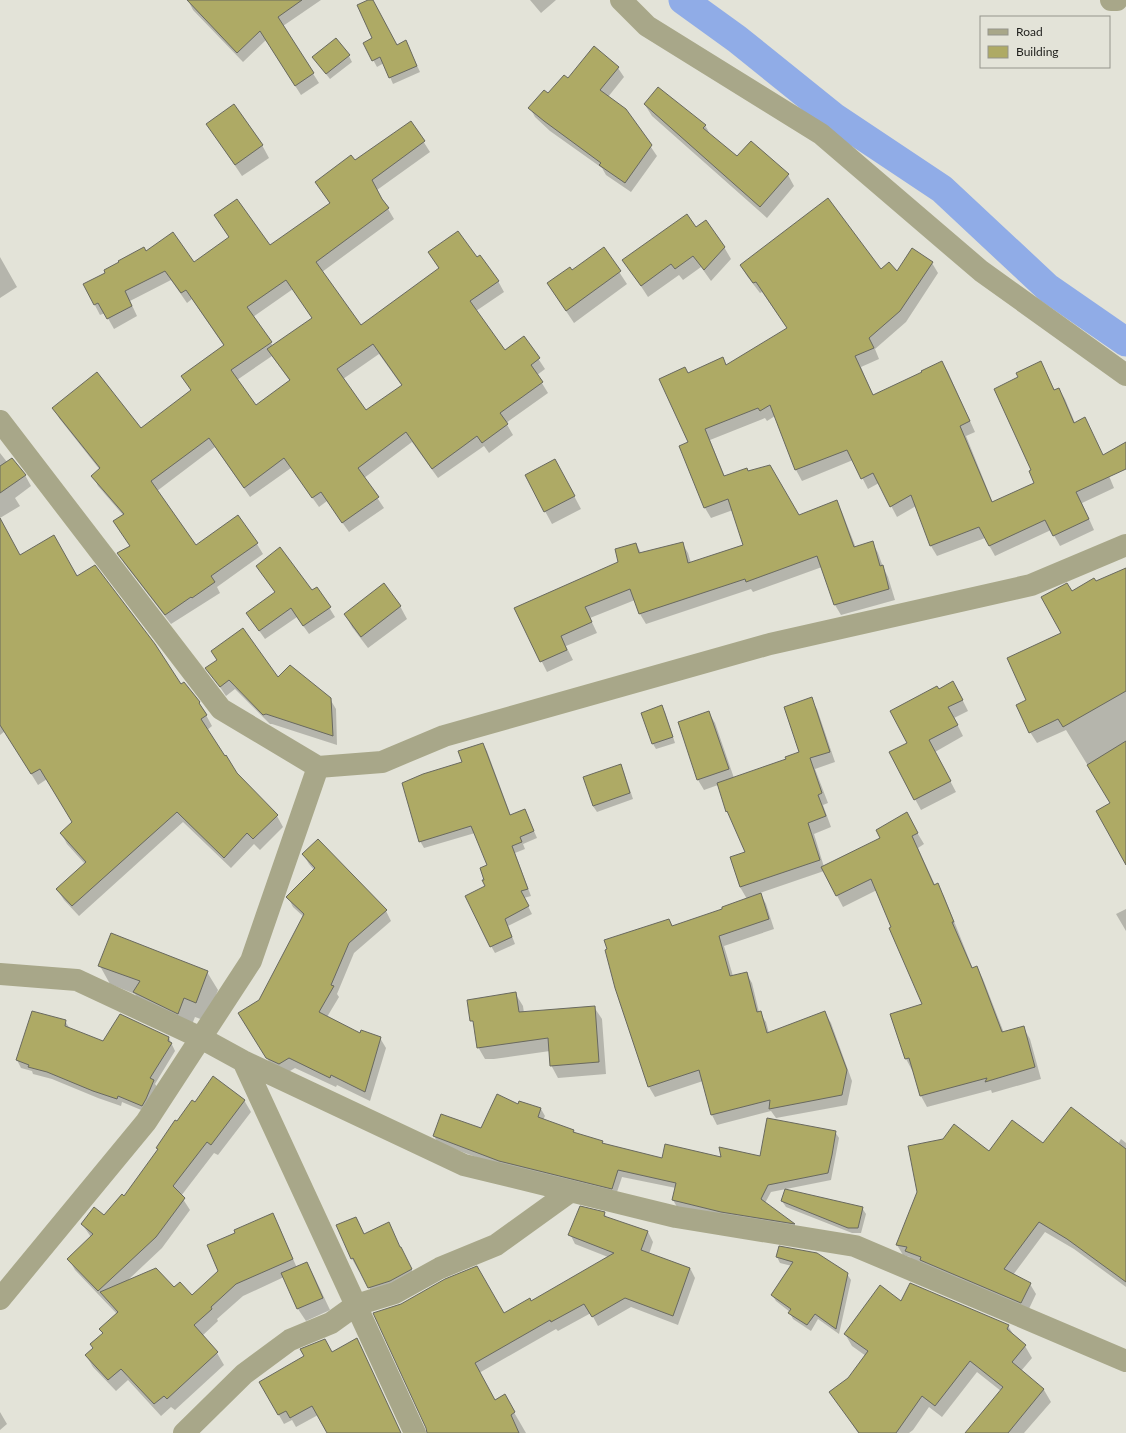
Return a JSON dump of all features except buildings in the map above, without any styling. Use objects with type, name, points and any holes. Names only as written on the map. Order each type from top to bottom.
[{"type":"street","points":[[620,0],[647,26],[821,134],[981,271],[1126,374]]},
{"type":"street","points":[[1111,0],[1116,0]]},
{"type":"street","points":[[0,421],[221,709],[318,767],[382,762],[444,736],[770,644],[1031,585],[1126,545]]},
{"type":"street","points":[[0,1299],[146,1122],[252,961],[318,767]]},
{"type":"street","points":[[0,974],[77,980],[201,1038],[243,1061],[464,1165],[676,1217],[855,1246],[1126,1361]]},
{"type":"street","points":[[243,1061],[415,1433]]},
{"type":"street","points":[[184,1433],[244,1374],[290,1340],[331,1323],[356,1305],[395,1293],[440,1268],[496,1245],[571,1191]]},
{"type":"waterway","points":[[683,0],[737,39],[834,117],[942,189],[1048,288],[1126,342]]}]
